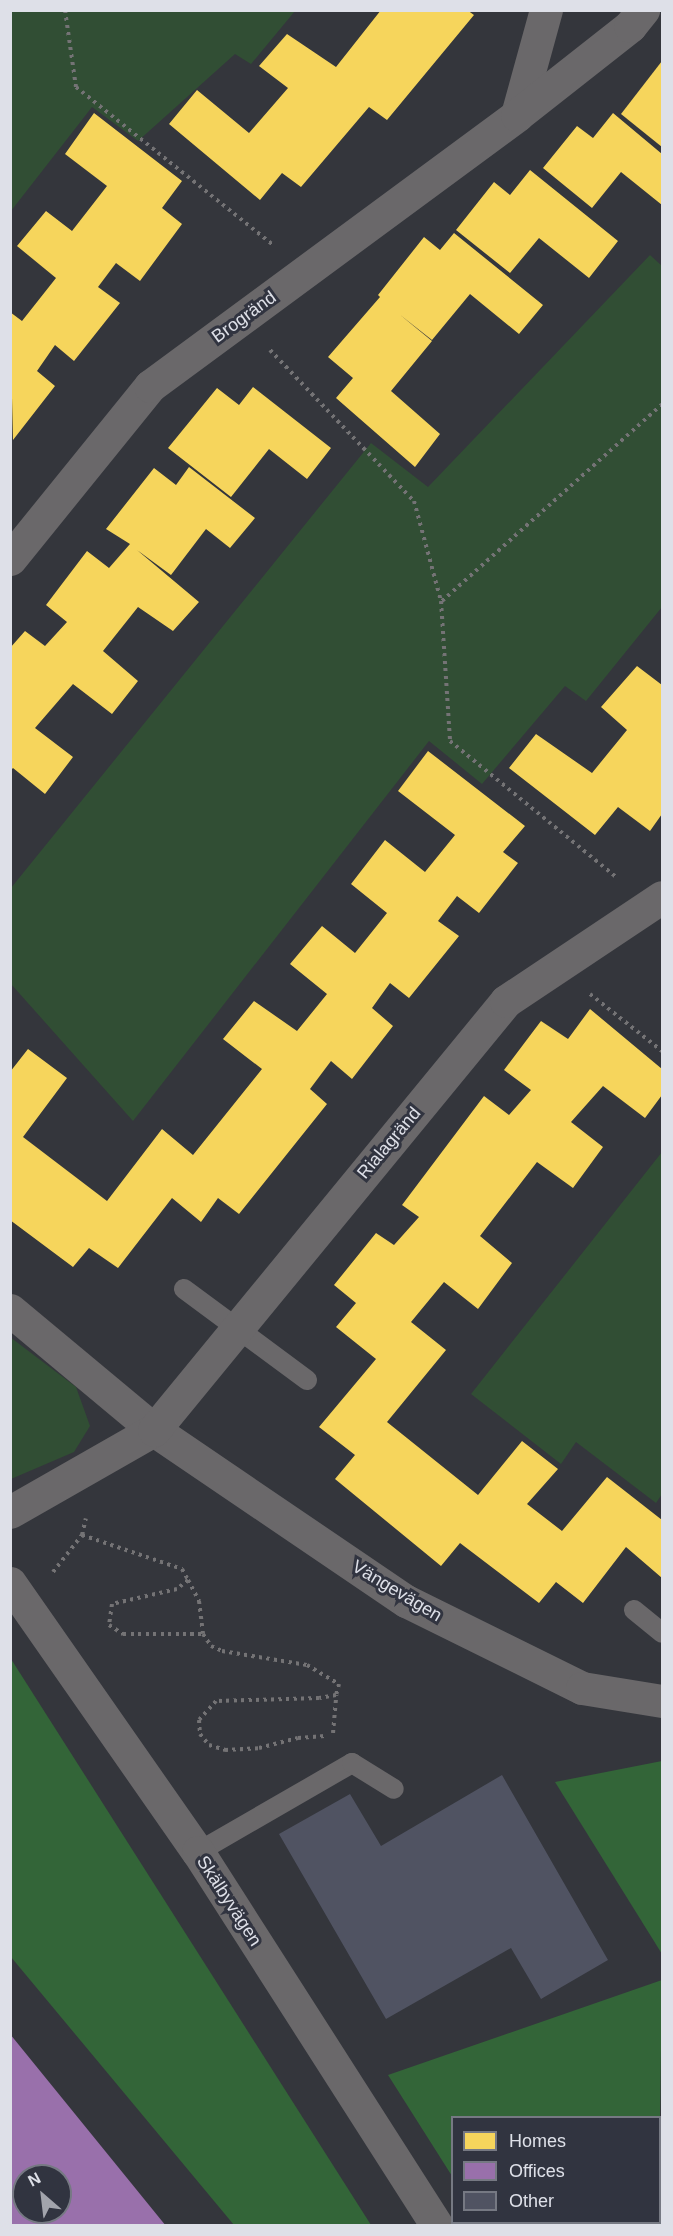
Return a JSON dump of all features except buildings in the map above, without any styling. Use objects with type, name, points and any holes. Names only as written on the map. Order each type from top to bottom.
[{"type":"street","points":[[517,114],[546,10]]},
{"type":"street","name":"Brogränd","points":[[10,559],[150,386],[307,272],[517,114],[630,26],[643,10]]},
{"type":"street","name":"Rialagränd","points":[[154,1430],[506,1001],[657,901]]},
{"type":"street","name":"Vängevägen","points":[[10,1310],[154,1430],[406,1601],[582,1688],[663,1701]]},
{"type":"street","points":[[10,1512],[154,1430]]},
{"type":"street","name":"Skälbyvägen","points":[[15,1590],[198,1852],[437,2226]]},
{"type":"lane","points":[[184,1288],[307,1380]]},
{"type":"lane","points":[[634,1610],[663,1633]]},
{"type":"lane","points":[[198,1852],[352,1763],[394,1789]]},
{"type":"path","points":[[65,10],[76,87],[307,272]]},
{"type":"path","points":[[240,320],[414,501],[441,602],[450,741],[657,901]]},
{"type":"path","points":[[441,602],[663,404]]},
{"type":"path","points":[[557,968],[663,1051]]},
{"type":"path","points":[[15,1590],[48,1578],[82,1535],[96,1465]]},
{"type":"path","points":[[82,1535],[182,1569],[199,1601],[203,1634],[211,1646],[222,1651],[307,1665],[329,1675],[339,1684],[333,1735],[352,1763]]},
{"type":"path","points":[[188,1580],[177,1589],[112,1604],[108,1613],[109,1625],[123,1634],[145,1636],[203,1634]]},
{"type":"path","points":[[333,1735],[225,1750],[209,1745],[200,1734],[199,1720],[216,1701],[336,1695]]},
{"type":"green space","points":[[10,11],[295,11],[251,64],[235,54],[138,141],[92,107],[11,211]]},
{"type":"green space","points":[[650,255],[662,266],[662,607],[586,701],[565,686],[482,784],[429,741],[133,1121],[11,984],[11,888],[371,443],[428,487]]},
{"type":"green space","points":[[662,1152],[662,1494],[656,1503],[576,1442],[561,1464],[471,1394]]},
{"type":"green space","points":[[10,1337],[76,1387],[90,1426],[74,1452],[11,1479]]},
{"type":"green space","points":[[11,1659],[371,2225],[234,2225],[11,1957]]},
{"type":"green space","points":[[662,1761],[662,1954],[555,1782]]},
{"type":"green space","points":[[662,1980],[660,2116],[451,2116],[451,2174],[388,2075]]},
{"type":"green space","points":[[506,2224],[556,2224],[554,2226]]}]
